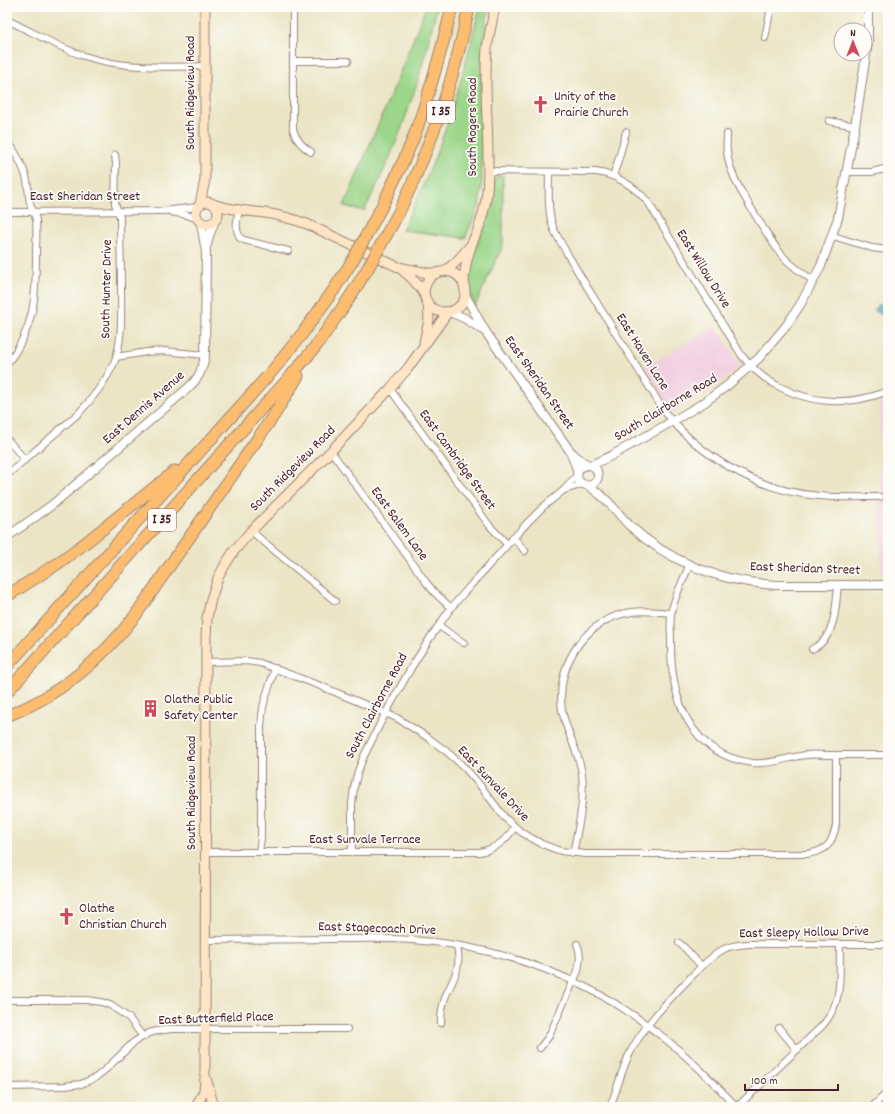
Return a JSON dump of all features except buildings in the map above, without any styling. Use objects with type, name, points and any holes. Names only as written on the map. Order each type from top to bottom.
[{"type":"highway","name":"I 35","points":[[7,666],[274,369],[302,334],[333,290],[353,260],[400,170],[426,102],[452,7]]},
{"type":"highway","name":"I 35","points":[[7,692],[257,415],[316,346],[348,300],[368,268],[399,212],[423,159],[443,105],[469,7]]},
{"type":"highway","points":[[7,716],[44,698],[78,676],[109,647],[135,616],[274,415],[316,346]]},
{"type":"highway","points":[[7,596],[57,564],[84,544],[201,450]]},
{"type":"main road","name":"South Ridgeview Road","points":[[199,206],[205,180],[205,7]]},
{"type":"main road","name":"South Rogers Road","points":[[471,245],[479,227],[484,210],[489,171],[487,50],[495,7]]},
{"type":"main road","name":"South Ridgeview Road","points":[[205,180],[214,204]]},
{"type":"main road","points":[[239,211],[208,225],[199,221],[196,213],[199,206],[206,202],[239,211],[265,213],[292,219],[307,224],[398,267],[428,273],[440,272],[456,275],[460,278],[464,285]]},
{"type":"main road","points":[[214,204],[219,212],[216,221]]},
{"type":"main road","points":[[424,294],[424,288],[431,276],[456,262],[471,245]]},
{"type":"main road","points":[[398,267],[414,281],[424,294],[428,303],[434,309],[439,312],[449,312],[461,305],[464,300],[465,273],[471,245]]},
{"type":"main road","name":"South Ridgeview Road","points":[[422,348],[429,320],[428,303]]},
{"type":"main road","name":"South Ridgeview Road","points":[[206,1078],[206,662],[207,618],[216,582],[234,551],[251,531],[331,451],[390,389],[408,368],[449,312]]},
{"type":"main road","points":[[196,1106],[204,1091],[206,1078]]},
{"type":"main road","points":[[206,1078],[214,1106]]},
{"type":"main road","points":[[196,1106],[206,1103],[214,1106]]},
{"type":"street","points":[[293,7],[293,129],[294,135],[298,142],[311,152]]},
{"type":"street","points":[[765,38],[771,7]]},
{"type":"street","name":"South Clairborne Road","points":[[867,22],[868,7]]},
{"type":"street","points":[[7,20],[62,48],[107,62],[130,66],[151,67],[205,66]]},
{"type":"street","points":[[293,61],[348,61]]},
{"type":"street","name":"South Clairborne Road","points":[[589,465],[609,457],[705,402],[751,366],[786,326],[814,281],[833,236],[847,172],[864,62]]},
{"type":"street","points":[[829,121],[855,126]]},
{"type":"street","points":[[613,176],[626,132]]},
{"type":"street","points":[[727,134],[728,157],[732,174],[738,186],[768,236],[781,254],[792,265],[814,281]]},
{"type":"street","points":[[7,140],[23,167],[27,180],[30,204],[36,219],[36,282],[33,310],[21,344],[7,364]]},
{"type":"street","name":"South Hunter Drive","points":[[7,475],[79,413],[99,389],[116,357],[121,319],[120,217],[116,204],[115,155]]},
{"type":"street","points":[[847,172],[872,172],[888,168]]},
{"type":"street","name":"East Willow Drive","points":[[489,171],[596,172],[622,180],[632,186],[648,202],[742,356],[759,374],[767,380],[787,390],[804,397],[818,400],[835,402],[851,401],[868,398],[888,391]]},
{"type":"street","name":"East Haven Lane","points":[[549,172],[549,208],[550,219],[554,230],[664,411],[692,441],[733,470],[763,484],[798,493],[818,496],[880,497]]},
{"type":"street","name":"East Sheridan Street","points":[[7,212],[163,211],[199,206]]},
{"type":"street","name":"East Sheridan Street","points":[[163,211],[187,215],[199,221]]},
{"type":"street","points":[[239,211],[237,218],[237,230],[240,238],[288,251]]},
{"type":"street","name":"East Dennis Avenue","points":[[199,221],[206,252]]},
{"type":"street","name":"East Dennis Avenue","points":[[7,537],[52,505],[187,390],[199,375],[204,365],[205,355],[206,252],[209,236],[216,221]]},
{"type":"street","points":[[833,236],[872,248],[888,250]]},
{"type":"street","name":"East Sheridan Street","points":[[465,295],[485,331],[570,451],[589,465]]},
{"type":"street","name":"East Sheridan Street","points":[[449,312],[464,318],[485,331]]},
{"type":"street","points":[[116,357],[164,351],[205,355]]},
{"type":"street","name":"East Cambridge Street","points":[[390,389],[490,525],[507,544]]},
{"type":"street","points":[[7,439],[25,460]]},
{"type":"street","name":"East Salem Lane","points":[[331,451],[426,582],[451,608]]},
{"type":"street","name":"East Sheridan Street","points":[[570,451],[577,474]]},
{"type":"street","name":"South Clairborne Road","points":[[598,476],[609,457]]},
{"type":"street","points":[[589,465],[594,466],[598,476],[592,485],[585,485],[578,478],[577,474],[580,468],[589,465]]},
{"type":"street","name":"South Clairborne Road","points":[[352,852],[352,804],[354,786],[358,771],[386,713],[411,668],[451,608],[513,537],[543,507],[564,490],[577,474]]},
{"type":"street","name":"East Sheridan Street","points":[[598,476],[604,498]]},
{"type":"street","name":"South Clairborne Road","points":[[564,490],[585,485]]},
{"type":"street","name":"East Sheridan Street","points":[[585,485],[604,498],[647,540],[678,560],[702,571],[725,578],[750,583],[777,585],[888,584]]},
{"type":"street","points":[[251,531],[335,601]]},
{"type":"street","points":[[513,537],[525,551]]},
{"type":"street","points":[[689,566],[671,613],[671,658],[677,696],[688,723],[698,736],[720,753],[732,758],[754,763],[765,763],[808,755],[888,755]]},
{"type":"street","points":[[812,649],[823,642],[829,634],[835,614],[838,585]]},
{"type":"street","points":[[573,853],[583,788],[579,760],[562,711],[562,687],[564,672],[568,660],[583,638],[612,618],[631,612],[652,611],[671,613]]},
{"type":"street","points":[[439,626],[464,643]]},
{"type":"street","name":"East Sunvale Drive","points":[[206,662],[246,661],[260,663],[386,713],[409,725],[446,751],[464,767],[505,818],[521,832],[542,844],[561,851],[573,853],[807,854],[818,852],[825,848],[830,842],[836,825],[836,755]]},
{"type":"street","points":[[259,852],[261,838],[262,714],[275,668]]},
{"type":"street","name":"East Sunvale Terrace","points":[[206,852],[480,852],[489,850],[498,845],[515,827]]},
{"type":"street","name":"East Stagecoach Drive","points":[[206,940],[401,940],[435,942],[509,957],[540,968],[606,998],[648,1025],[684,1054],[737,1107]]},
{"type":"street","points":[[678,943],[684,946],[702,966]]},
{"type":"street","points":[[540,1048],[549,1036],[578,971],[580,964],[577,944]]},
{"type":"street","name":"East Sleepy Hollow Drive","points":[[610,1107],[629,1055],[648,1025],[662,1007],[702,966],[715,955],[735,945],[748,944],[888,944]]},
{"type":"street","points":[[737,1107],[829,1019],[835,1008],[839,994],[840,944]]},
{"type":"street","points":[[441,1023],[441,1012],[443,1005],[457,972],[460,956],[457,946]]},
{"type":"street","points":[[7,1000],[87,1000],[102,1002],[110,1005],[129,1018],[142,1037]]},
{"type":"street","points":[[779,1028],[797,1050]]},
{"type":"street","name":"East Butterfield Place","points":[[7,1087],[81,1084],[95,1078],[134,1042],[149,1033],[157,1031],[171,1029],[347,1029]]},
{"type":"street","points":[[872,1107],[888,1092]]},
{"type":"shaded area","points":[[716,326],[741,366],[709,391],[672,412],[645,367]]},
{"type":"shaded area","points":[[888,399],[888,573],[881,573],[880,402]]},
{"type":"green space","points":[[426,7],[437,7],[419,78],[396,143],[364,211],[344,206],[394,87]]},
{"type":"green space","points":[[480,7],[489,7],[482,62],[482,181],[479,207],[465,238],[402,230],[427,177],[452,110]]},
{"type":"green space","points":[[498,176],[503,176],[503,245],[475,306],[469,292],[467,279],[472,259],[486,221],[492,184]]},
{"type":"water","points":[[878,304],[888,311],[884,316],[874,310]]},
{"type":"place","name":"Unity of the Prairie Church","points":[[541,105]]},
{"type":"place","name":"Olathe Public Safety Center","points":[[151,708]]},
{"type":"place","name":"Olathe Christian Church","points":[[66,917]]}]
